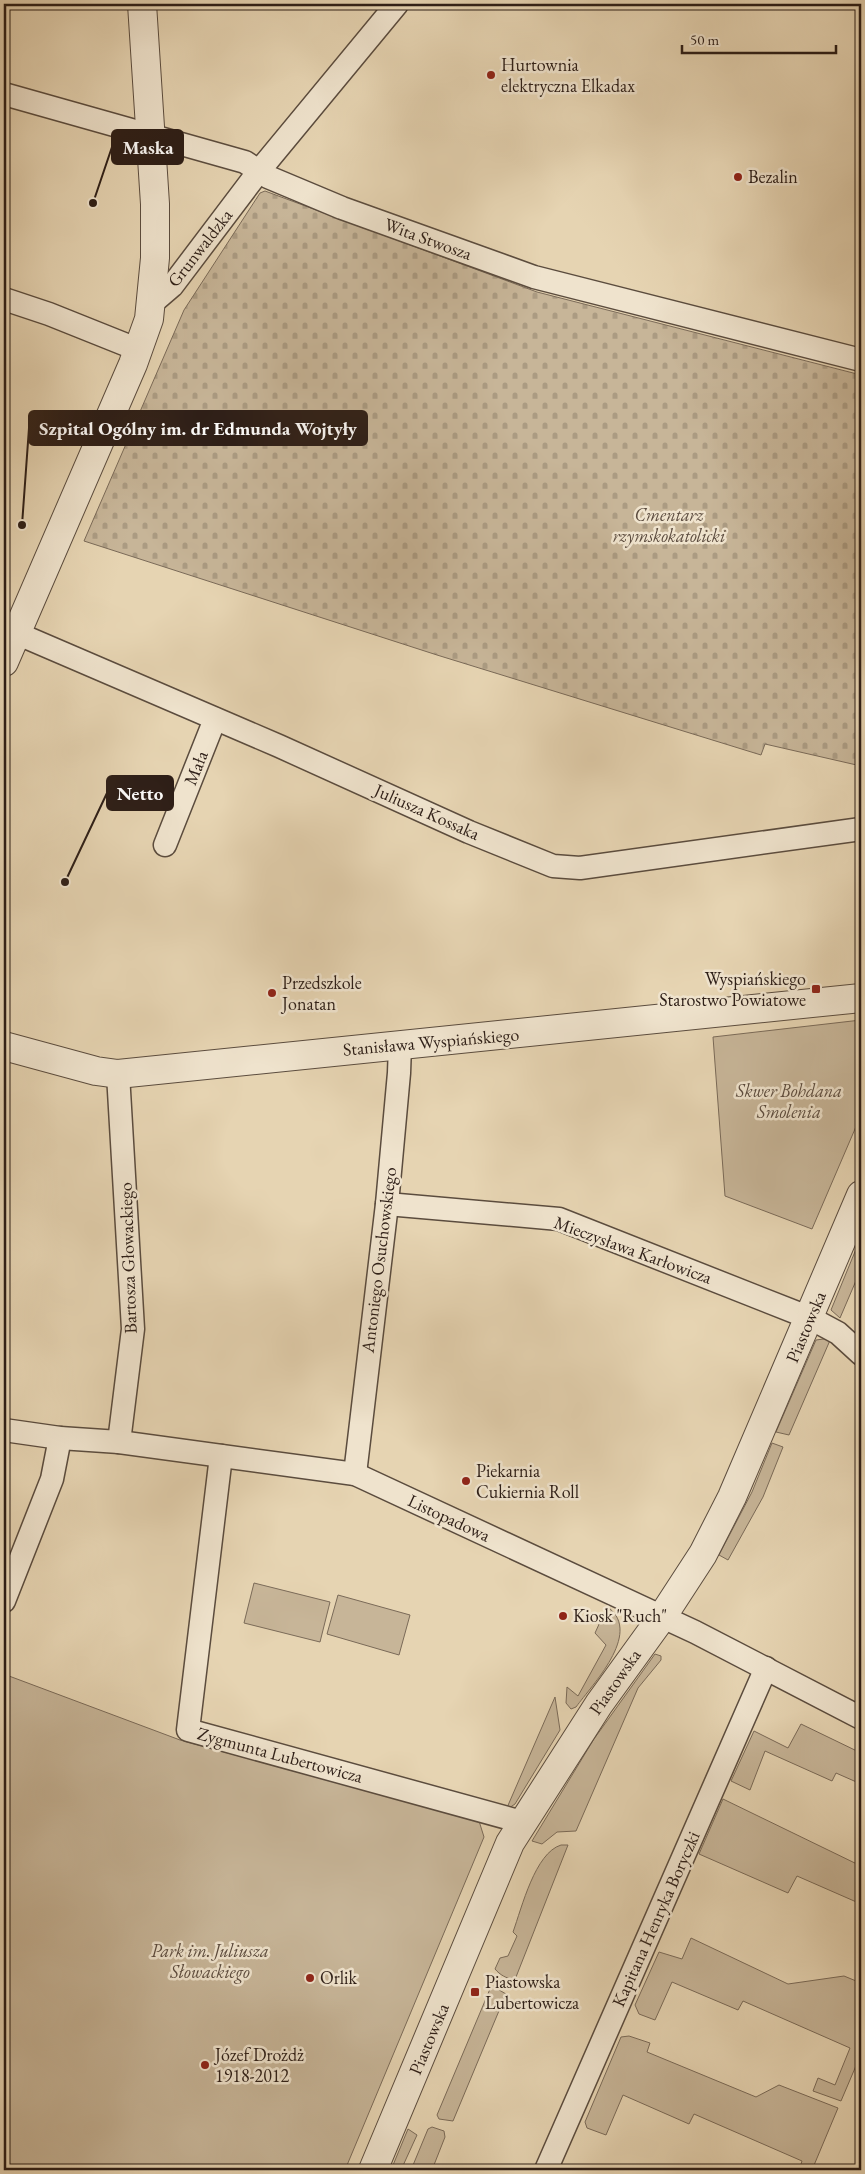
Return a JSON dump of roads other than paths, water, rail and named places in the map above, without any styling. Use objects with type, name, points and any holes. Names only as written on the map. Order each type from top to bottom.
[{"type":"street","points":[[4,662],[146,332],[151,304],[155,249],[142,4]]},
{"type":"street","name":"Grunwaldzka","points":[[151,304],[172,286],[259,170],[397,4]]},
{"type":"street","name":"Wita Stwosza","points":[[4,94],[240,160],[268,177],[342,208],[534,277],[861,360]]},
{"type":"street","points":[[4,299],[49,314],[139,350]]},
{"type":"street","name":"Juliusza Kossaka","points":[[16,633],[469,832],[559,867],[580,868],[861,829]]},
{"type":"street","name":"Mała","points":[[165,845],[215,719]]},
{"type":"street","name":"Stanisława Wyspiańskiego","points":[[4,1046],[96,1071],[118,1074],[861,998]]},
{"type":"street","name":"Antoniego Osuchowskiego","points":[[355,1474],[387,1204],[400,1074],[400,1045]]},
{"type":"street","name":"Bartosza Głowackiego","points":[[118,1074],[132,1329],[119,1442]]},
{"type":"street","name":"Piastowska","points":[[373,2170],[510,1843],[599,1704],[662,1616],[703,1554],[732,1497],[861,1196]]},
{"type":"street","name":"Mieczysława Karłowicza","points":[[387,1204],[559,1220],[810,1318],[838,1333],[861,1354]]},
{"type":"street","name":"Listopadowa","points":[[4,1430],[60,1438],[119,1442],[355,1474],[662,1616],[861,1718]]},
{"type":"street","points":[[4,1601],[52,1479],[60,1438]]},
{"type":"street","name":"Zygmunta Lubertowicza","points":[[221,1456],[188,1730],[522,1822]]},
{"type":"street","name":"Kapitana Henryka Boryczki","points":[[546,2170],[766,1668]]},
{"type":"place","name":"Hurtownia elektryczna Elkadax","points":[[491,75]]},
{"type":"place","name":"Bezalin","points":[[738,177]]},
{"type":"place","name":"Maska","points":[[93,203]]},
{"type":"place","name":"Szpital Ogólny im. dr Edmunda Wojtyły","points":[[22,525]]},
{"type":"place","name":"Netto","points":[[65,882]]},
{"type":"place","name":"Wyspiańskiego Starostwo Powiatowe","points":[[816,989]]},
{"type":"place","name":"Przedszkole Jonatan","points":[[272,993]]},
{"type":"place","name":"Piekarnia Cukiernia Roll","points":[[466,1481]]},
{"type":"place","name":"Kiosk \"Ruch\"","points":[[563,1616]]},
{"type":"place","name":"Orlik","points":[[310,1978]]},
{"type":"place","name":"Piastowska Lubertowicza","points":[[475,1992]]},
{"type":"place","name":"Józef Drożdż 1918-2012","points":[[205,2065]]},
{"type":"park label","name":"Cmentarz rzymskokatolicki","points":[[669,525]]},
{"type":"park label","name":"Skwer Bohdana Smolenia","points":[[789,1101]]},
{"type":"park label","name":"Park im. Juliusza Słowackiego","points":[[210,1961]]}]
